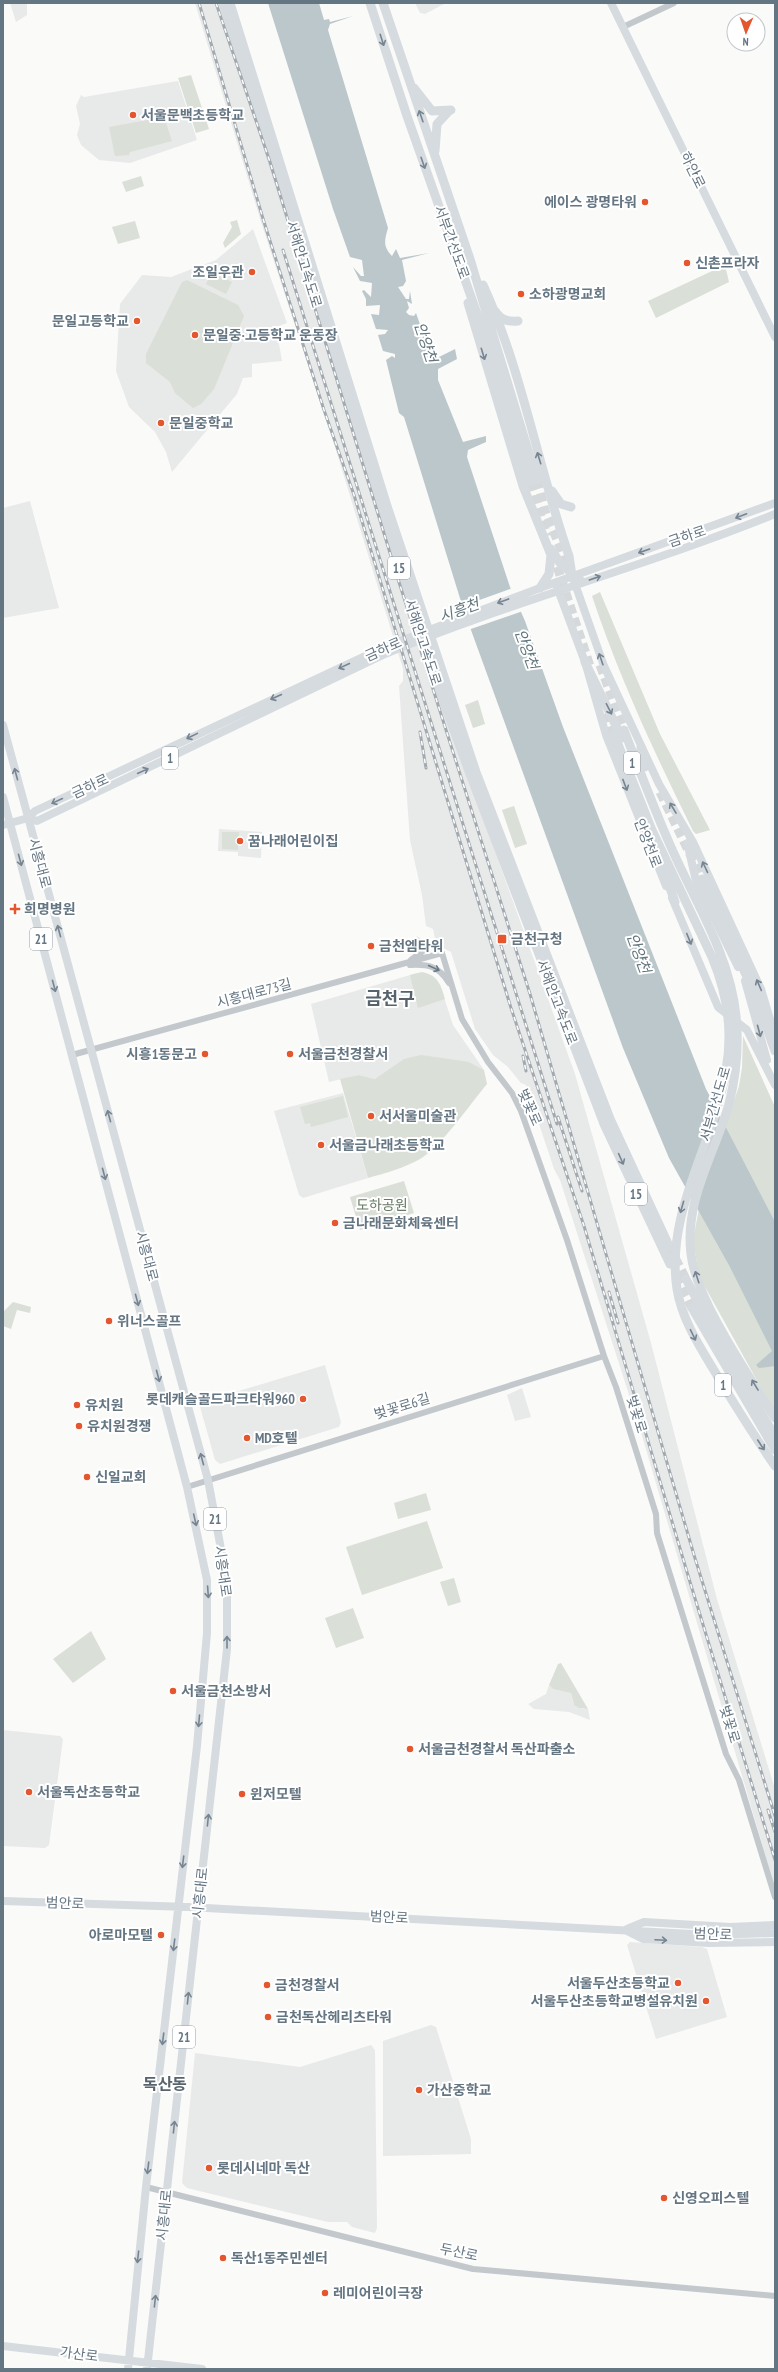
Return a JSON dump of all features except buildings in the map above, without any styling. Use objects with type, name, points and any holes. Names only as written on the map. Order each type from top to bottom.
[{"type":"highway","name":"서해안고속도로","points":[[223,3],[426,654],[470,774],[608,1122],[670,1264]]},
{"type":"highway","name":"서해안고속도로","points":[[230,3],[385,502],[434,652],[476,772],[608,1122],[669,1246]]},
{"type":"highway","name":"서부간선도로","points":[[370,3],[458,262],[538,481]]},
{"type":"highway","name":"서부간선도로","points":[[384,3],[434,156],[470,259],[538,481]]},
{"type":"highway","points":[[410,82],[432,111],[451,110],[437,124],[434,156]]},
{"type":"highway","points":[[470,259],[498,315],[504,320],[510,322],[518,321],[508,330],[506,348]]},
{"type":"highway","points":[[458,262],[474,324],[527,496],[551,555],[549,574],[541,591]]},
{"type":"highway","points":[[492,305],[506,348],[538,481],[559,526],[576,581]]},
{"type":"highway","points":[[538,481],[557,500],[571,507],[564,512],[559,526]]},
{"type":"highway","points":[[527,496],[540,517],[553,547],[558,552],[563,551],[564,541]]},
{"type":"highway","points":[[546,541],[560,563],[576,581]]},
{"type":"highway","name":"1","points":[[585,662],[619,730],[671,869]]},
{"type":"highway","name":"서부간선도로","points":[[624,730],[681,868],[725,964],[731,984],[737,1029],[734,1082],[728,1105],[693,1206],[689,1238],[691,1256],[697,1280],[713,1313],[775,1418]]},
{"type":"highway","name":"서부간선도로","points":[[614,734],[650,828],[671,869],[720,977],[727,1011],[729,1053],[722,1090],[680,1217],[676,1235],[676,1270],[680,1298],[699,1345],[775,1466]]},
{"type":"highway","name":"1","points":[[641,747],[641,758],[674,843],[681,868]]},
{"type":"highway","points":[[650,828],[675,902]]},
{"type":"highway","points":[[702,879],[753,990],[775,1051]]},
{"type":"highway","points":[[686,1279],[723,1350],[775,1436]]},
{"type":"highway","points":[[692,1308],[775,1450]]},
{"type":"main road","name":"하안로","points":[[611,3],[775,337]]},
{"type":"main road","name":"금하로","points":[[6,824],[28,818],[35,811],[382,648],[541,591],[558,590],[576,581],[775,503]]},
{"type":"main road","name":"금하로","points":[[28,818],[37,821],[392,652],[541,591],[555,582],[576,581],[711,538],[775,514]]},
{"type":"main road","name":"1","points":[[576,581],[604,666],[641,747]]},
{"type":"main road","name":"안양천로","points":[[555,582],[585,662],[606,736],[660,875],[675,902],[718,1007],[747,1030],[773,1081]]},
{"type":"main road","points":[[541,591],[555,597],[564,604]]},
{"type":"main road","name":"시흥대로","points":[[3,725],[208,1480],[227,1581],[227,1649],[147,2366]]},
{"type":"main road","points":[[641,747],[662,790],[693,842],[761,989],[775,1036]]},
{"type":"main road","name":"시흥대로","points":[[3,797],[6,824],[72,1055],[187,1486],[198,1530],[208,1595],[207,1633],[197,1746],[146,2187],[128,2369]]},
{"type":"main road","points":[[693,842],[688,843],[688,846],[696,881],[746,982],[773,1081]]},
{"type":"main road","name":"범안로","points":[[3,1901],[178,1906],[711,1935],[775,1933]]},
{"type":"main road","points":[[624,1930],[644,1922],[755,1928],[775,1925]]},
{"type":"main road","points":[[624,1930],[643,1939],[709,1943],[775,1942]]},
{"type":"main road","name":"가산로","points":[[3,2346],[129,2360],[147,2366],[202,2369]]},
{"type":"street","points":[[623,27],[674,3]]},
{"type":"street","points":[[403,965],[423,951],[422,943],[417,940]]},
{"type":"street","name":"시흥대로73길","points":[[72,1055],[403,965],[442,953]]},
{"type":"street","name":"벚꽃로","points":[[442,953],[467,1030],[512,1093],[521,1111],[567,1240],[654,1506],[661,1546],[726,1754],[739,1780],[775,1897]]},
{"type":"street","points":[[403,965],[426,964],[434,967],[445,976],[454,991]]},
{"type":"street","name":"벚꽃로6길","points":[[187,1486],[604,1356]]},
{"type":"street","name":"두산로","points":[[146,2187],[473,2269],[775,2296]]},
{"type":"shaded area","points":[[10,3],[27,3],[27,15],[16,22]]},
{"type":"shaded area","points":[[195,3],[220,3],[474,793],[575,1074],[651,1343],[717,1599],[775,1789],[775,1888],[640,1429],[560,1180],[554,1169],[526,1085],[521,1083],[508,1067],[493,1055],[475,1029],[451,952],[436,944],[433,929],[426,926],[422,895],[410,840],[399,686],[403,681],[403,669],[335,447],[261,222]]},
{"type":"shaded area","points":[[415,3],[446,3],[425,14],[420,13]]},
{"type":"shaded area","name":"서울문백초등학교","points":[[178,81],[197,140],[130,163],[99,160],[81,145],[77,135],[80,124],[76,106],[81,95],[84,97]]},
{"type":"shaded area","points":[[253,229],[287,323],[276,327],[282,361],[252,364],[252,377],[243,378],[237,394],[172,472],[166,452],[155,432],[129,407],[116,371],[120,304],[142,275],[171,277],[216,260]]},
{"type":"shaded area","points":[[30,501],[59,608],[3,618],[3,508]]},
{"type":"shaded area","name":"꿈나래어린이집","points":[[219,829],[262,832],[261,858],[238,856],[238,852],[218,851]]},
{"type":"shaded area","points":[[417,973],[440,985],[453,1025],[484,1070],[469,1062],[375,1079],[359,1075],[329,1082],[311,1004]]},
{"type":"shaded area","name":"서울금나래초등학교","points":[[343,1093],[368,1178],[303,1198],[299,1195],[274,1111]]},
{"type":"shaded area","points":[[325,1365],[341,1422],[339,1427],[220,1464],[215,1460],[199,1403]]},
{"type":"shaded area","points":[[522,1388],[531,1417],[515,1421],[507,1395]]},
{"type":"shaded area","points":[[549,1685],[553,1689],[571,1693],[573,1703],[582,1709],[588,1709],[590,1720],[569,1712],[534,1709],[528,1704],[546,1694]]},
{"type":"shaded area","name":"서울독산초등학교","points":[[3,1730],[60,1736],[63,1739],[49,1845],[45,1848],[3,1846]]},
{"type":"shaded area","name":"서울두산초등학교","points":[[630,1942],[702,1947],[707,1949],[727,2017],[656,2039],[627,1945]]},
{"type":"shaded area","name":"가산중학교","points":[[431,2025],[436,2027],[471,2139],[471,2154],[383,2156],[383,2041]]},
{"type":"shaded area","points":[[371,2045],[375,2050],[377,2228],[375,2233],[352,2227],[347,2222],[328,2222],[187,2188],[182,2183],[195,2053],[300,2067]]},
{"type":"green space","points":[[191,75],[209,129],[196,133],[178,78]]},
{"type":"green space","points":[[164,117],[172,141],[130,152],[129,155],[115,156],[109,127]]},
{"type":"green space","points":[[141,176],[144,186],[126,192],[122,182]]},
{"type":"green space","points":[[237,220],[241,234],[225,248],[223,243],[232,227],[230,222]]},
{"type":"green space","points":[[135,221],[140,238],[118,244],[112,227]]},
{"type":"green space","points":[[725,265],[729,282],[656,318],[648,301]]},
{"type":"green space","points":[[212,272],[232,282],[226,294],[206,284]]},
{"type":"green space","name":"문일중·고등학교 운동장","points":[[187,280],[238,305],[244,316],[214,389],[201,404],[193,408],[175,393],[170,382],[146,363],[146,354],[182,282]]},
{"type":"green space","points":[[600,592],[660,734],[710,830],[696,834],[693,831],[651,744],[614,656],[592,596]]},
{"type":"green space","points":[[478,700],[485,724],[473,728],[465,705]]},
{"type":"green space","points":[[514,806],[527,844],[515,848],[502,810]]},
{"type":"green space","points":[[222,832],[239,832],[238,850],[222,849]]},
{"type":"green space","points":[[422,972],[427,973],[438,981],[445,999],[418,1008],[410,975]]},
{"type":"green space","points":[[743,1036],[775,1107],[775,1413],[699,1276],[693,1239],[702,1194],[739,1086],[742,1068]]},
{"type":"green space","points":[[421,1055],[469,1062],[484,1070],[487,1084],[446,1135],[428,1153],[408,1165],[368,1178],[340,1079],[359,1075],[375,1079],[404,1059]]},
{"type":"green space","points":[[343,1096],[348,1117],[311,1127],[310,1123],[305,1124],[300,1107]]},
{"type":"green space","name":"도하공원","points":[[404,1181],[414,1213],[360,1230],[350,1197]]},
{"type":"green space","points":[[13,1302],[31,1307],[30,1313],[17,1310],[11,1329],[3,1326],[3,1312]]},
{"type":"green space","points":[[426,1493],[431,1510],[398,1519],[394,1503]]},
{"type":"green space","points":[[427,1521],[443,1568],[362,1595],[346,1547]]},
{"type":"green space","points":[[454,1578],[461,1602],[448,1606],[440,1582]]},
{"type":"green space","points":[[353,1608],[364,1638],[336,1648],[325,1618]]},
{"type":"green space","points":[[91,1631],[106,1659],[73,1683],[53,1659]]},
{"type":"green space","points":[[561,1663],[588,1709],[579,1708],[574,1705],[571,1693],[553,1689],[549,1685],[558,1664]]},
{"type":"water","name":"안양천","points":[[268,3],[319,3],[324,20],[329,19],[330,22],[353,16],[330,24],[328,30],[388,228],[385,239],[386,246],[392,256],[396,249],[400,258],[429,253],[402,260],[406,281],[403,286],[398,287],[406,299],[409,299],[410,291],[412,304],[407,301],[409,308],[406,312],[409,315],[414,316],[416,313],[422,330],[415,333],[414,336],[422,338],[424,335],[427,349],[435,359],[455,349],[457,359],[438,369],[438,380],[463,442],[486,436],[486,442],[468,450],[467,457],[510,587],[525,621],[563,727],[706,1089],[775,1222],[775,1366],[759,1368],[756,1365],[772,1351],[730,1267],[669,1158],[623,1048],[463,608],[404,417],[399,413],[386,360],[392,356],[395,358],[395,354],[383,351],[378,335],[385,334],[388,330],[376,329],[371,314],[379,315],[380,305],[366,306],[366,299],[362,291],[364,290],[371,297],[372,283],[360,281],[353,267],[361,276],[364,276],[362,260],[350,257],[333,209]]},
{"type":"pier","points":[[513,588],[523,611],[468,630],[460,607]]},
{"type":"tunnel","points":[[537,480],[546,514]]},
{"type":"tunnel","points":[[531,482],[547,536]]},
{"type":"tunnel","points":[[548,518],[568,566]]},
{"type":"tunnel","points":[[553,554],[591,669]]},
{"type":"tunnel","points":[[600,665],[624,730]]},
{"type":"tunnel","points":[[607,713],[614,734]]},
{"type":"tunnel","points":[[660,792],[702,879]]},
{"type":"tunnel","points":[[669,1246],[686,1279]]},
{"type":"tunnel","points":[[676,1276],[692,1308]]},
{"type":"railway","points":[[199,3],[264,222],[324,410],[354,495],[511,1008],[584,1226],[775,1860]]},
{"type":"railway","points":[[216,3],[270,162],[398,579],[530,994],[694,1555],[775,1816]]},
{"type":"railway","points":[[283,250],[557,1124]]},
{"type":"railway","points":[[420,732],[426,768]]},
{"type":"railway","points":[[523,1056],[526,1071]]},
{"type":"railway","points":[[558,1117],[582,1191]]},
{"type":"railway","points":[[609,1292],[618,1323]]},
{"type":"railway","points":[[768,1810],[775,1832]]},
{"type":"place","name":"서울문백초등학교","points":[[133,115]]},
{"type":"place","name":"에이스 광명타워","points":[[645,202]]},
{"type":"place","name":"신촌프라자","points":[[687,263]]},
{"type":"place","name":"조일우관","points":[[252,272]]},
{"type":"place","name":"소하광명교회","points":[[521,294]]},
{"type":"place","name":"문일고등학교","points":[[137,321]]},
{"type":"place","name":"문일중·고등학교 운동장","points":[[195,335]]},
{"type":"place","name":"문일중학교","points":[[161,423]]},
{"type":"place","name":"꿈나래어린이집","points":[[240,841]]},
{"type":"place","name":"희명병원","points":[[15,909]]},
{"type":"place","name":"금천구청","points":[[502,939]]},
{"type":"place","name":"금천엠타워","points":[[371,946]]},
{"type":"place","name":"시흥1동문고","points":[[205,1054]]},
{"type":"place","name":"서울금천경찰서","points":[[290,1054]]},
{"type":"place","name":"서서울미술관","points":[[371,1116]]},
{"type":"place","name":"서울금나래초등학교","points":[[321,1145]]},
{"type":"place","name":"금나래문화체육센터","points":[[335,1223]]},
{"type":"place","name":"위너스골프","points":[[109,1321]]},
{"type":"place","name":"롯데캐슬골드파크타워960","points":[[303,1399]]},
{"type":"place","name":"유치원","points":[[77,1405]]},
{"type":"place","name":"유치원경쟁","points":[[79,1426]]},
{"type":"place","name":"MD호텔","points":[[247,1438]]},
{"type":"place","name":"신일교회","points":[[87,1477]]},
{"type":"place","name":"서울금천소방서","points":[[173,1691]]},
{"type":"place","name":"서울금천경찰서 독산파출소","points":[[410,1749]]},
{"type":"place","name":"서울독산초등학교","points":[[29,1792]]},
{"type":"place","name":"윈저모텔","points":[[242,1794]]},
{"type":"place","name":"아로마모텔","points":[[161,1935]]},
{"type":"place","name":"서울두산초등학교","points":[[678,1983]]},
{"type":"place","name":"금천경찰서","points":[[267,1985]]},
{"type":"place","name":"서울두산초등학교병설유치원","points":[[706,2001]]},
{"type":"place","name":"금천독산헤리츠타워","points":[[268,2017]]},
{"type":"place","name":"가산중학교","points":[[419,2090]]},
{"type":"place","name":"롯데시네마 독산","points":[[209,2168]]},
{"type":"place","name":"신영오피스텔","points":[[664,2198]]},
{"type":"place","name":"독산1동주민센터","points":[[223,2258]]},
{"type":"place","name":"레미어린이극장","points":[[325,2293]]},
{"type":"district","name":"금천구","points":[[390,998]]},
{"type":"district","name":"독산동","points":[[165,2084]]},
{"type":"water label","name":"시흥천","points":[[459,610]]}]
